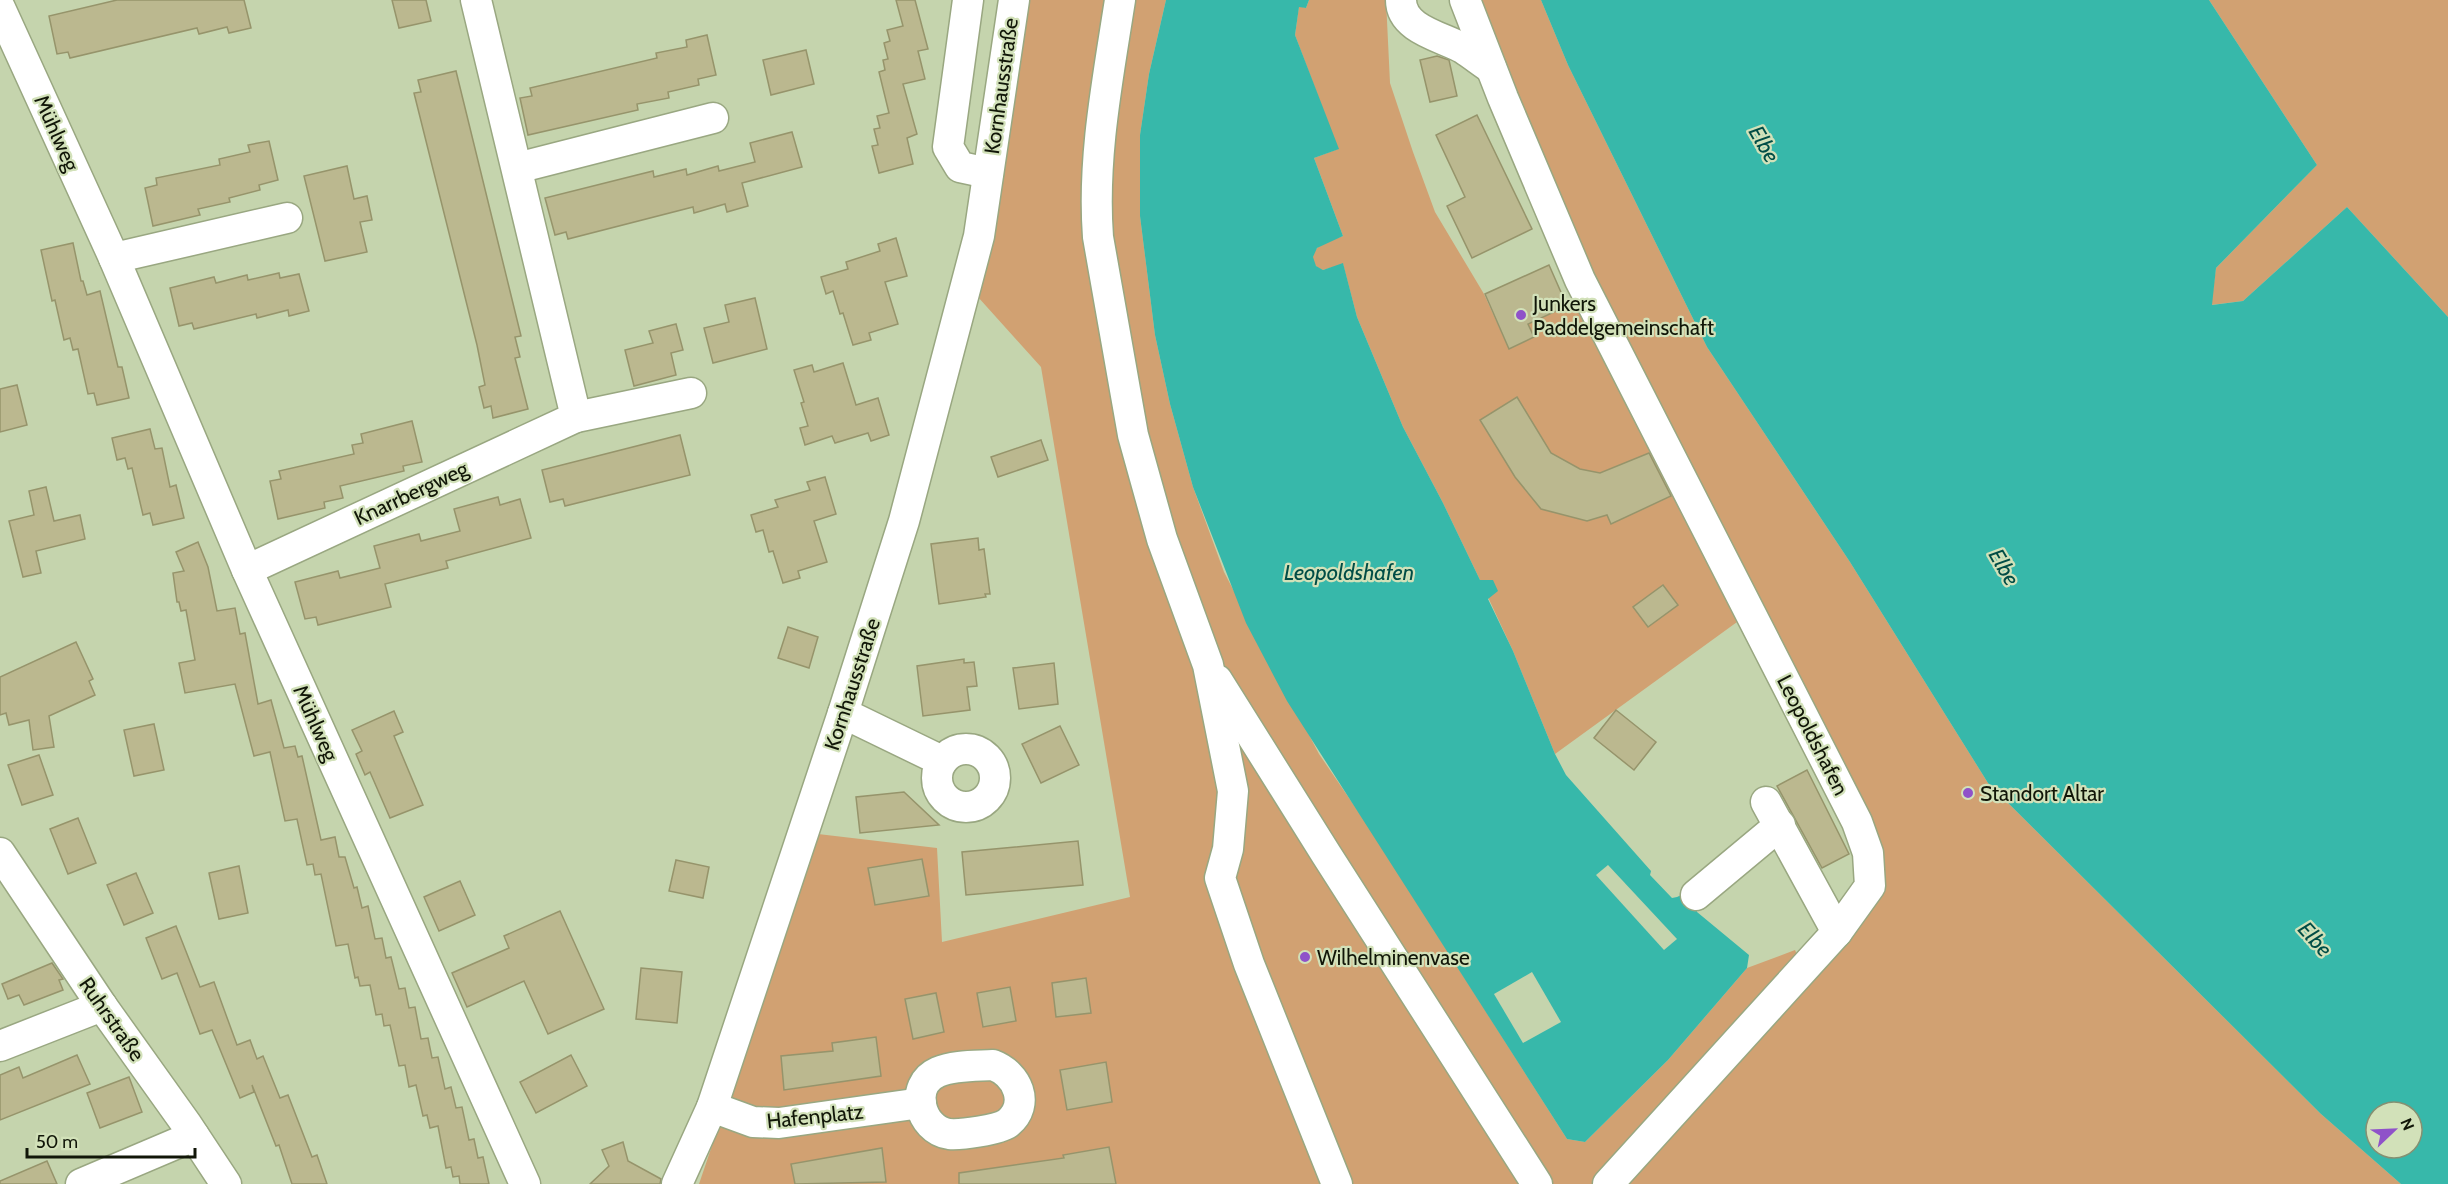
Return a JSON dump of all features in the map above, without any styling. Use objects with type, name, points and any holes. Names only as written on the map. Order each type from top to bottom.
[{"type":"street","points":[[476,0],[576,417]]},
{"type":"street","name":"Kornhausstraße","points":[[968,0],[948,147],[960,167],[988,173]]},
{"type":"street","name":"Kornhausstraße","points":[[677,1184],[712,1107],[843,713],[904,521],[979,236],[1014,0]]},
{"type":"street","points":[[1120,0],[1097,171],[1098,237],[1133,435],[1162,539],[1208,665],[1233,790],[1228,849],[1220,878],[1249,964],[1337,1184]]},
{"type":"street","points":[[1401,0],[1403,13],[1410,21],[1435,36],[1463,48],[1491,68]]},
{"type":"street","name":"Leopoldshafen","points":[[1465,0],[1580,280],[1857,822],[1868,853],[1870,886],[1837,932],[1608,1184]]},
{"type":"street","name":"Mühlweg","points":[[0,8],[114,258],[247,570],[525,1184]]},
{"type":"street","points":[[517,168],[713,118]]},
{"type":"street","points":[[114,258],[287,218]]},
{"type":"street","name":"Knarrbergweg","points":[[247,570],[576,417],[691,393]]},
{"type":"street","points":[[1208,665],[1537,1184]]},
{"type":"street","points":[[843,713],[942,761]]},
{"type":"street","points":[[1696,895],[1773,813],[1837,932]]},
{"type":"street","name":"Ruhrstraße","points":[[0,854],[226,1184]]},
{"type":"street","points":[[0,1046],[102,1006]]},
{"type":"street","name":"Hafenplatz","points":[[712,1107],[753,1122],[779,1123],[921,1103]]},
{"type":"street","points":[[81,1184],[194,1136]]},
{"type":"shaded area","points":[[1001,0],[1166,0],[1149,74],[1140,135],[1140,216],[1155,335],[1170,404],[1193,487],[1224,572],[1319,754],[1364,820],[1567,1139],[1585,1142],[1668,1060],[1747,968],[1795,950],[1805,973],[1853,924],[1870,835],[1755,609],[1555,754],[1513,651],[1480,580],[1403,427],[1357,317],[1343,264],[1323,270],[1314,262],[1315,250],[1328,241],[1343,236],[1314,158],[1338,149],[1295,35],[1299,6],[1306,8],[1309,0],[1386,0],[1390,83],[1413,152],[1435,212],[1484,294],[1509,349],[1534,337],[1528,324],[1567,306],[1600,307],[1471,0],[1541,0],[1568,65],[1707,347],[1850,562],[1988,783],[2321,1114],[2364,1152],[2364,1160],[2374,1160],[2401,1184],[699,1184],[818,834],[937,848],[942,942],[1130,897],[1041,367],[960,277]]},
{"type":"shaded area","points":[[2209,0],[2448,0],[2448,317],[2347,207],[2243,301],[2211,305],[2216,268],[2317,165]]},
{"type":"water","name":"Leopoldshafen","points":[[1166,0],[1309,0],[1306,8],[1299,7],[1295,35],[1339,149],[1314,158],[1343,236],[1317,248],[1313,257],[1316,266],[1323,270],[1343,263],[1357,317],[1403,427],[1480,580],[1493,580],[1498,591],[1488,599],[1566,775],[1672,898],[1692,890],[1697,912],[1749,955],[1747,968],[1668,1060],[1585,1142],[1567,1139],[1287,701],[1246,623],[1193,487],[1170,404],[1155,335],[1140,216],[1140,135],[1149,74]]},
{"type":"water","name":"Elbe","points":[[1541,0],[2209,0],[2317,165],[2216,268],[2212,305],[2243,301],[2347,207],[2448,317],[2448,1184],[2401,1184],[2374,1160],[2424,1160],[2424,1100],[2364,1100],[2364,1152],[2321,1114],[1988,783],[1850,562],[1707,347],[1568,65]]},
{"type":"pier","points":[[1608,865],[1677,939],[1664,950],[1596,875]]},
{"type":"pier","points":[[1532,972],[1561,1022],[1523,1043],[1494,994]]},
{"type":"building","points":[[117,0],[244,0],[251,28],[229,33],[227,27],[199,34],[197,28],[70,58],[68,52],[57,54],[49,16]]},
{"type":"building","points":[[392,0],[426,0],[431,21],[399,28]]},
{"type":"building","points":[[896,0],[915,0],[928,49],[918,51],[925,79],[903,84],[917,134],[907,138],[913,164],[879,173],[872,146],[878,145],[874,129],[880,128],[877,116],[889,113],[879,72],[885,70],[883,60],[888,59],[884,43],[890,41],[887,30],[903,26]]},
{"type":"building","points":[[707,35],[716,75],[698,79],[699,85],[668,92],[669,98],[637,104],[638,110],[528,135],[520,98],[532,96],[530,88],[657,58],[656,53],[687,47],[686,40]]},
{"type":"building","points":[[806,50],[814,84],[771,95],[763,60]]},
{"type":"building","points":[[1437,56],[1449,60],[1457,96],[1430,102],[1420,60]]},
{"type":"building","points":[[456,71],[521,336],[515,337],[520,357],[515,358],[528,409],[493,418],[491,406],[484,408],[479,387],[485,385],[477,345],[414,93],[421,92],[418,80]]},
{"type":"building","points":[[1477,115],[1532,229],[1472,258],[1447,206],[1465,197],[1436,135]]},
{"type":"building","points":[[792,132],[802,167],[742,183],[748,206],[727,212],[725,204],[694,213],[693,207],[568,239],[566,232],[555,235],[545,198],[653,171],[654,177],[686,169],[687,175],[718,166],[719,171],[755,162],[750,143]]},
{"type":"building","points":[[269,141],[278,180],[259,185],[260,190],[229,198],[230,202],[198,209],[200,215],[153,226],[145,188],[157,185],[156,178],[220,165],[219,159],[250,152],[248,145]]},
{"type":"building","points":[[347,166],[354,199],[367,196],[372,220],[360,222],[367,252],[325,261],[304,176]]},
{"type":"building","points":[[896,238],[907,276],[885,282],[898,324],[869,333],[871,340],[853,345],[833,291],[826,294],[821,277],[848,269],[846,262],[880,251],[878,244]]},
{"type":"building","points":[[73,243],[81,281],[83,281],[87,295],[100,291],[118,367],[122,367],[129,398],[97,405],[94,393],[88,394],[78,349],[73,350],[70,338],[64,340],[55,300],[52,301],[41,250]]},
{"type":"building","name":"Junkers Paddelgemeinschaft","points":[[1549,265],[1567,306],[1528,324],[1534,337],[1509,349],[1485,294]]},
{"type":"building","points":[[279,273],[280,278],[299,274],[309,311],[289,316],[288,310],[257,318],[256,314],[194,329],[192,323],[179,326],[170,288],[214,277],[216,283],[247,275],[248,280]]},
{"type":"building","points":[[755,298],[767,349],[713,363],[704,328],[729,322],[725,305]]},
{"type":"building","points":[[676,324],[683,350],[671,353],[676,375],[634,386],[625,350],[653,343],[649,331]]},
{"type":"building","points":[[843,363],[856,405],[878,398],[889,435],[871,441],[868,433],[835,443],[832,436],[805,445],[800,428],[808,426],[801,403],[804,402],[794,370],[812,365],[814,372]]},
{"type":"building","points":[[17,385],[27,425],[0,432],[0,389]]},
{"type":"building","points":[[1517,397],[1551,453],[1580,469],[1600,473],[1649,453],[1671,496],[1611,524],[1607,515],[1587,521],[1541,509],[1515,477],[1480,420]]},
{"type":"building","points":[[412,421],[422,462],[403,466],[404,471],[340,486],[343,498],[324,502],[325,508],[278,519],[270,481],[281,479],[279,471],[354,454],[352,445],[363,443],[361,434]]},
{"type":"building","points":[[150,429],[155,449],[162,448],[170,487],[176,485],[184,518],[153,525],[150,513],[143,515],[132,468],[128,469],[125,458],[117,460],[112,438]]},
{"type":"building","points":[[680,435],[690,475],[565,506],[563,499],[550,502],[542,470]]},
{"type":"building","points":[[1041,440],[1048,460],[998,477],[991,457]]},
{"type":"building","points":[[825,477],[836,514],[814,521],[827,562],[798,571],[800,578],[783,583],[773,551],[769,552],[763,530],[756,532],[751,515],[778,507],[775,500],[810,490],[807,482]]},
{"type":"building","points":[[46,487],[54,521],[80,515],[85,539],[36,551],[41,573],[23,577],[9,521],[34,515],[29,491]]},
{"type":"building","points":[[498,497],[500,505],[520,499],[531,538],[446,561],[448,568],[385,584],[391,607],[318,625],[316,617],[305,619],[295,582],[338,571],[340,578],[380,568],[374,546],[419,534],[421,541],[460,531],[454,509]]},
{"type":"building","points":[[978,538],[979,550],[984,549],[990,594],[985,594],[986,597],[939,604],[931,544]]},
{"type":"building","points":[[198,542],[208,567],[217,611],[235,608],[240,634],[245,633],[258,704],[271,700],[284,748],[295,746],[298,757],[302,756],[321,840],[335,837],[339,857],[345,857],[354,888],[357,887],[362,908],[368,906],[375,939],[382,938],[386,958],[391,957],[399,989],[405,988],[409,1008],[415,1007],[421,1039],[428,1038],[432,1058],[438,1057],[445,1089],[451,1087],[456,1108],[462,1107],[469,1140],[474,1139],[478,1158],[483,1157],[489,1184],[460,1184],[459,1176],[453,1177],[451,1167],[446,1168],[438,1126],[430,1128],[427,1115],[423,1116],[416,1085],[409,1087],[405,1065],[399,1066],[390,1025],[384,1026],[382,1014],[376,1015],[370,985],[360,986],[358,977],[355,978],[348,944],[336,946],[321,874],[315,875],[313,864],[307,865],[297,819],[285,821],[270,752],[254,756],[235,684],[185,693],[179,663],[195,660],[186,610],[181,611],[179,602],[177,602],[173,573],[184,571],[176,552]]},
{"type":"building","points":[[1663,585],[1678,605],[1648,627],[1633,607]]},
{"type":"building","points":[[788,627],[818,637],[809,668],[778,658]]},
{"type":"building","points":[[76,642],[93,679],[89,681],[95,695],[49,716],[54,747],[33,750],[29,720],[9,725],[6,713],[0,715],[0,677]]},
{"type":"building","points":[[964,659],[964,663],[974,662],[977,686],[967,687],[970,710],[923,716],[917,666]]},
{"type":"building","points":[[1054,663],[1058,704],[1019,709],[1013,668]]},
{"type":"building","points":[[1616,710],[1656,742],[1634,770],[1594,738]]},
{"type":"building","points":[[394,711],[403,732],[394,736],[423,805],[390,818],[370,772],[365,775],[356,754],[362,751],[352,730]]},
{"type":"building","points":[[154,724],[164,770],[134,776],[124,730]]},
{"type":"building","points":[[1060,726],[1079,765],[1041,783],[1022,744]]},
{"type":"building","points":[[39,755],[53,795],[22,805],[8,765]]},
{"type":"building","points":[[1807,770],[1849,854],[1822,868],[1777,786]]},
{"type":"building","points":[[904,792],[939,825],[860,833],[856,797]]},
{"type":"building","points":[[78,818],[96,863],[68,874],[50,829]]},
{"type":"building","points":[[1078,841],[1083,885],[966,895],[962,852]]},
{"type":"building","points":[[922,859],[929,896],[875,905],[868,868]]},
{"type":"building","points":[[676,860],[709,867],[703,898],[669,891]]},
{"type":"building","points":[[239,866],[248,913],[219,919],[209,873]]},
{"type":"building","points":[[136,873],[153,913],[124,925],[107,885]]},
{"type":"building","points":[[460,881],[475,915],[439,931],[424,897]]},
{"type":"building","points":[[560,911],[604,1009],[548,1034],[524,981],[467,1007],[452,973],[509,948],[504,936]]},
{"type":"building","points":[[176,926],[200,987],[214,982],[237,1045],[250,1040],[257,1059],[263,1056],[280,1098],[288,1095],[312,1157],[317,1155],[327,1184],[292,1184],[279,1145],[276,1146],[252,1085],[254,1092],[240,1098],[212,1030],[200,1034],[177,973],[162,979],[146,938]]},
{"type":"building","points":[[52,963],[63,979],[59,980],[63,990],[24,1005],[19,995],[8,999],[2,984]]},
{"type":"building","points":[[641,968],[682,972],[677,1023],[636,1019]]},
{"type":"building","points":[[1086,978],[1091,1013],[1056,1017],[1052,983]]},
{"type":"building","points":[[1010,987],[1016,1021],[983,1027],[977,993]]},
{"type":"building","points":[[936,993],[944,1032],[913,1039],[905,999]]},
{"type":"building","points":[[876,1037],[881,1076],[784,1090],[781,1056],[833,1051],[832,1043]]},
{"type":"building","points":[[77,1055],[90,1084],[0,1120],[0,1075],[19,1067],[23,1078]]},
{"type":"building","points":[[571,1055],[587,1086],[536,1113],[520,1082]]},
{"type":"building","points":[[1106,1062],[1112,1102],[1067,1110],[1060,1070]]},
{"type":"building","points":[[129,1077],[142,1112],[100,1128],[87,1093]]},
{"type":"building","points":[[623,1142],[628,1161],[661,1179],[660,1184],[590,1184],[609,1166],[602,1150]]},
{"type":"building","points":[[1109,1147],[1116,1184],[959,1184],[959,1173],[1064,1158],[1063,1155]]},
{"type":"building","points":[[882,1148],[886,1182],[795,1184],[791,1164]]},
{"type":"building","points":[[47,1161],[57,1184],[0,1184],[0,1181]]},
{"type":"place","name":"Junkers Paddelgemeinschaft","points":[[1521,315]]},
{"type":"place","name":"Standort Altar","points":[[1968,793]]},
{"type":"place","name":"Wilhelminenvase","points":[[1305,957]]}]
